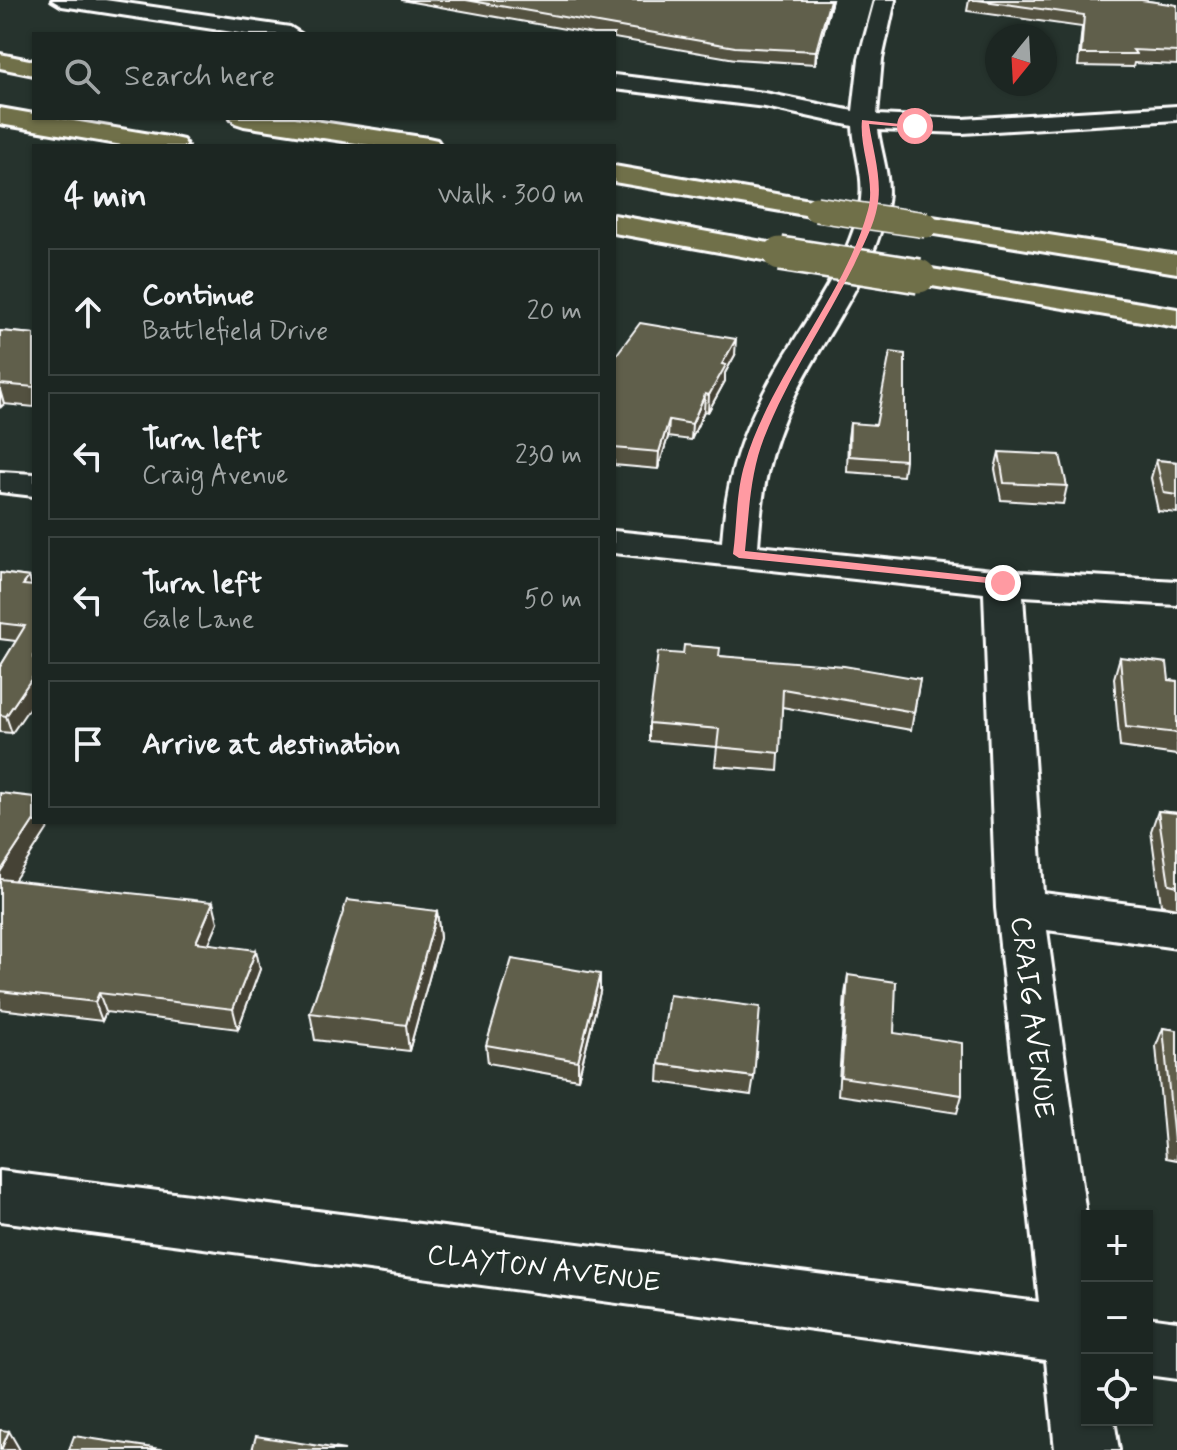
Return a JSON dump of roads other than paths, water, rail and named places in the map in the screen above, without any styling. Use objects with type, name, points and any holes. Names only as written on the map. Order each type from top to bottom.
[{"type":"highway","points":[[0,61],[32,68]]},
{"type":"highway","points":[[0,81],[32,86]]},
{"type":"highway","points":[[0,116],[162,144]]},
{"type":"highway","points":[[258,120],[431,144]]},
{"type":"highway","points":[[319,120],[433,144]]},
{"type":"highway","points":[[0,129],[116,144]]},
{"type":"highway","points":[[616,174],[816,209],[1177,264]]},
{"type":"highway","points":[[616,224],[1177,318]]},
{"type":"street","points":[[62,0],[277,32]]},
{"type":"street","points":[[739,554],[749,466],[760,436],[866,231],[873,207],[874,180],[864,121],[874,41],[885,0]]},
{"type":"street","points":[[616,82],[773,102],[864,121],[963,126],[1177,113]]},
{"type":"street","points":[[0,482],[32,485]]},
{"type":"street","points":[[616,542],[1003,583],[1177,593]]},
{"type":"street","name":"CRAIG AVENUE","points":[[1003,583],[1020,908],[1080,1336],[1087,1450]]},
{"type":"street","points":[[1020,908],[1177,929]]},
{"type":"street","name":"CLAYTON AVENUE","points":[[0,1196],[1080,1336]]},
{"type":"street","points":[[1153,1347],[1177,1350]]}]
